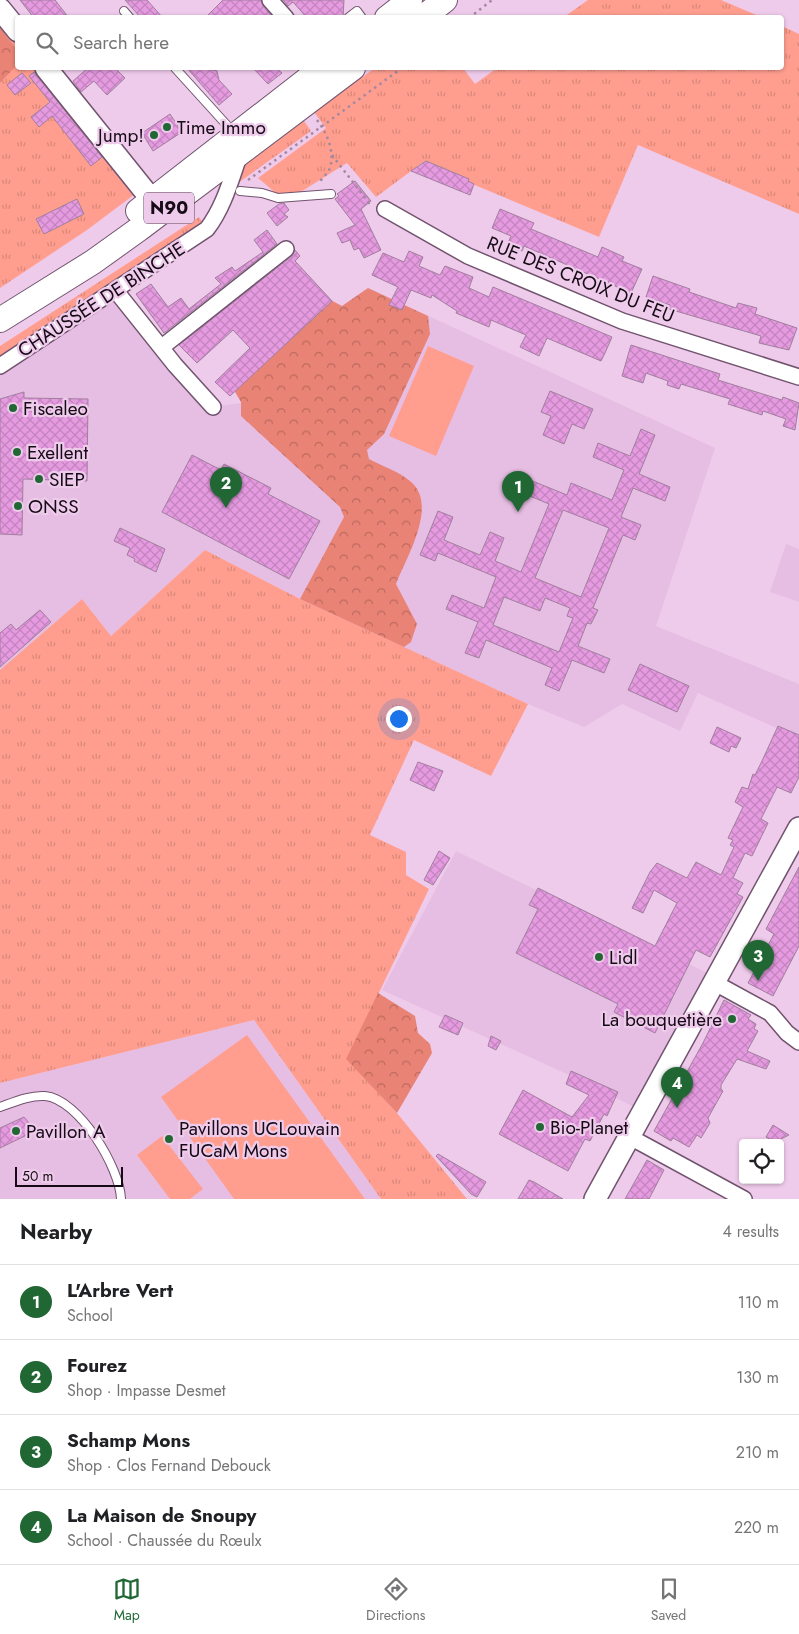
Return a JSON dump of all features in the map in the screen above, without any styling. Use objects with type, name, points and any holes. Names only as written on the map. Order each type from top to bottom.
[{"type":"main road","points":[[391,15],[410,0]]},
{"type":"main road","points":[[426,15],[445,0]]},
{"type":"main road","points":[[0,9],[15,27]]},
{"type":"main road","points":[[48,70],[152,200]]},
{"type":"main road","name":"CHAUSSÉE DE BINCHE","points":[[0,320],[26,302],[93,262],[238,144],[320,70]]},
{"type":"main road","name":"CHAUSSÉE DE BINCHE","points":[[26,302],[152,200],[350,70]]},
{"type":"main road","points":[[596,1199],[799,828]]},
{"type":"street","points":[[270,0],[283,15]]},
{"type":"street","name":"CHAUSSÉE DE BINCHE","points":[[0,366],[207,229],[233,193],[238,144]]},
{"type":"street","name":"CHAUSSÉE DE BINCHE","points":[[93,262],[108,244],[146,212],[152,200]]},
{"type":"street","name":"RUE DES CROIX DU FEU","points":[[385,209],[468,256],[622,321],[799,377]]},
{"type":"street","points":[[162,347],[286,249]]},
{"type":"street","points":[[116,291],[175,365],[212,407]]},
{"type":"street","points":[[715,983],[770,1014],[787,1033],[799,1042]]},
{"type":"street","points":[[630,1137],[744,1199]]},
{"type":"lane","points":[[124,11],[127,15]]},
{"type":"lane","points":[[177,70],[238,144]]},
{"type":"lane","points":[[233,193],[262,193],[278,198],[331,194]]},
{"type":"lane","points":[[0,1107],[29,1097],[46,1096],[62,1102],[76,1114],[103,1150],[115,1173],[121,1199]]},
{"type":"path","points":[[473,15],[492,0]]},
{"type":"path","points":[[233,193],[399,70]]},
{"type":"path","points":[[322,127],[332,154],[369,203]]},
{"type":"path","points":[[322,195],[319,183],[330,170],[332,154]]},
{"type":"shaded area","points":[[368,288],[715,448],[656,626],[799,684],[799,738],[698,693],[680,731],[622,704],[584,727],[528,704],[300,599],[205,550],[111,636],[82,599],[0,670],[0,366],[116,291],[212,407],[241,403],[234,390],[321,295],[342,306]]},
{"type":"shaded area","points":[[786,544],[799,549],[799,602],[770,592]]},
{"type":"shaded area","points":[[456,851],[718,978],[644,1112],[580,1080],[382,990]]},
{"type":"shaded area","name":"Pavillons UCLouvain FUCaM Mons","points":[[254,1020],[381,1199],[0,1199],[0,1083]]},
{"type":"green space","points":[[588,0],[721,0],[756,15],[567,15]]},
{"type":"green space","points":[[0,9],[15,28],[15,70],[48,70],[143,188],[87,230],[0,288]]},
{"type":"green space","points":[[784,27],[799,34],[799,214],[638,145],[599,237],[422,163],[376,197],[347,163],[299,193],[278,195],[258,178],[326,128],[314,112],[372,70],[464,70],[475,84],[494,70],[784,70]]},
{"type":"green space","points":[[0,28],[15,47],[15,67],[0,83]]},
{"type":"green space","points":[[302,118],[311,131],[238,183],[245,156]]},
{"type":"green space","points":[[199,217],[202,222],[0,356],[0,346]]},
{"type":"green space","points":[[368,288],[428,316],[430,334],[384,434],[367,450],[369,459],[395,471],[410,481],[418,491],[422,503],[418,531],[396,584],[417,624],[411,642],[404,647],[300,599],[344,517],[340,507],[241,416],[241,402],[234,390],[321,295],[342,306]]},
{"type":"green space","points":[[428,346],[474,366],[436,456],[389,436]]},
{"type":"green space","points":[[205,550],[300,599],[528,704],[491,776],[414,740],[370,835],[406,852],[406,875],[429,889],[347,1059],[397,1113],[467,1199],[381,1199],[254,1020],[0,1083],[0,670],[82,599],[111,636]]},
{"type":"green space","points":[[378,993],[415,1016],[418,1033],[430,1044],[432,1053],[397,1113],[346,1059]]},
{"type":"green space","points":[[247,1035],[365,1199],[234,1199],[161,1097]]},
{"type":"green space","points":[[162,1136],[203,1189],[190,1199],[170,1199],[137,1155]]},
{"type":"building","points":[[20,0],[55,0],[67,15],[32,15]]},
{"type":"building","points":[[125,0],[147,0],[160,15],[138,15]]},
{"type":"building","points":[[223,0],[261,0],[263,6],[270,15],[208,15]]},
{"type":"building","points":[[283,0],[344,0],[343,15],[304,15],[293,2],[288,6]]},
{"type":"building","points":[[86,70],[117,70],[125,78],[107,95],[94,81],[81,92],[73,81]]},
{"type":"building","points":[[189,70],[217,71],[219,80],[232,94],[219,105]]},
{"type":"building","points":[[255,70],[278,70],[282,73],[268,84]]},
{"type":"building","points":[[34,72],[102,157],[91,166],[52,116],[39,127],[31,117],[50,102],[29,76]]},
{"type":"building","points":[[22,73],[31,83],[15,95],[7,85]]},
{"type":"building","points":[[170,114],[182,132],[153,151],[142,133]]},
{"type":"building","points":[[426,161],[469,179],[468,181],[474,184],[470,195],[411,171]]},
{"type":"building","points":[[355,181],[371,201],[361,209],[381,250],[364,258],[359,248],[354,250],[350,240],[342,243],[337,233],[355,225],[335,199],[339,196],[337,194]]},
{"type":"building","points":[[77,199],[84,214],[44,234],[36,219]]},
{"type":"building","points":[[284,203],[289,210],[284,214],[288,217],[277,226],[267,213],[279,204]]},
{"type":"building","points":[[500,209],[534,223],[531,229],[598,257],[602,247],[624,257],[622,261],[642,269],[631,293],[524,246],[522,251],[507,245],[511,236],[492,228]]},
{"type":"building","points":[[267,230],[277,244],[164,333],[136,294],[151,284],[168,307],[181,298],[189,309],[221,284],[215,278],[232,267],[235,271],[263,252],[254,240]]},
{"type":"building","points":[[295,250],[300,256],[295,261],[332,301],[230,396],[215,382],[250,348],[233,330],[197,363],[179,345],[292,256]]},
{"type":"building","points":[[409,251],[423,257],[419,266],[440,275],[445,266],[473,277],[469,288],[489,297],[493,287],[612,337],[601,361],[547,338],[539,356],[520,347],[526,335],[491,320],[489,327],[456,313],[457,311],[432,295],[431,298],[411,290],[402,310],[389,305],[398,287],[372,275],[383,253],[404,262]]},
{"type":"building","points":[[653,276],[690,289],[689,292],[736,308],[738,303],[757,308],[755,314],[797,328],[789,350],[759,343],[761,336],[669,309],[670,305],[646,297]]},
{"type":"building","points":[[631,345],[720,374],[718,380],[782,400],[783,397],[799,403],[795,430],[783,426],[786,419],[763,411],[762,415],[728,404],[730,399],[681,384],[679,389],[667,385],[668,381],[646,373],[643,383],[622,376]]},
{"type":"building","points":[[550,391],[593,409],[584,429],[572,424],[564,444],[543,435],[551,416],[541,412]]},
{"type":"building","points":[[24,392],[24,398],[88,399],[87,481],[23,479],[22,535],[0,534],[0,399]]},
{"type":"building","points":[[641,429],[655,435],[639,474],[670,487],[665,501],[633,488],[621,517],[641,525],[635,540],[623,535],[593,608],[598,610],[591,624],[587,623],[578,646],[610,659],[604,673],[572,660],[559,691],[545,685],[552,668],[486,640],[479,658],[465,653],[478,622],[446,609],[452,595],[484,608],[496,577],[438,553],[435,561],[420,555],[438,511],[453,517],[444,540],[480,555],[490,532],[504,538],[495,561],[521,572],[549,504],[525,494],[530,480],[567,495],[571,483],[612,500],[624,470],[593,457],[598,443],[630,456]],"holes":[[[563,510],[609,528],[581,597],[535,578]],[[504,597],[540,611],[545,598],[570,608],[567,616],[573,618],[559,652],[493,625]]]},
{"type":"building","points":[[192,455],[221,470],[224,464],[271,488],[268,494],[320,521],[289,579],[162,512]]},
{"type":"building","points":[[120,528],[165,549],[156,572],[134,561],[135,559],[127,555],[130,548],[114,541]]},
{"type":"building","points":[[40,610],[51,622],[0,667],[0,633],[11,624],[16,630]]},
{"type":"building","points":[[640,664],[689,686],[677,712],[628,690]]},
{"type":"building","points":[[778,726],[799,735],[799,777],[791,793],[777,787],[761,819],[768,823],[752,856],[745,853],[733,878],[743,883],[737,894],[743,897],[710,957],[696,950],[655,1033],[614,1012],[618,1004],[516,953],[538,909],[529,905],[538,888],[655,946],[677,903],[654,890],[643,913],[632,908],[650,872],[657,863],[687,878],[696,862],[721,875],[734,847],[730,845],[733,840],[728,838],[743,807],[735,802],[742,787],[748,789],[753,774],[755,775]]},
{"type":"building","points":[[717,727],[741,738],[736,748],[731,746],[729,752],[710,743]]},
{"type":"building","points":[[418,762],[443,771],[434,791],[410,780]]},
{"type":"building","points":[[439,851],[450,858],[433,885],[424,880]]},
{"type":"building","points":[[799,867],[799,946],[773,996],[748,983],[774,934],[766,929]]},
{"type":"building","points":[[724,1000],[751,1015],[748,1019],[756,1024],[754,1029],[758,1031],[747,1051],[770,1061],[766,1069],[737,1059],[721,1085],[723,1091],[708,1118],[710,1123],[701,1138],[697,1135],[689,1147],[673,1138],[671,1141],[654,1131],[703,1043]]},
{"type":"building","points":[[445,1015],[463,1023],[458,1035],[439,1027]]},
{"type":"building","points":[[491,1036],[501,1041],[496,1050],[488,1046]]},
{"type":"building","name":"Bio-Planet","points":[[571,1071],[618,1092],[607,1116],[604,1114],[590,1141],[585,1139],[568,1171],[499,1134],[523,1090],[572,1117],[589,1095],[566,1084]]},
{"type":"building","name":"Pavillon A","points":[[24,1117],[30,1124],[31,1133],[0,1148],[0,1128]]},
{"type":"building","points":[[773,1125],[789,1135],[781,1139],[770,1139],[766,1137]]},
{"type":"building","points":[[438,1154],[486,1182],[477,1197],[471,1194],[436,1156]]},
{"type":"building","points":[[647,1160],[664,1170],[649,1199],[625,1199]]},
{"type":"building","points":[[529,1180],[534,1182],[563,1199],[518,1199]]},
{"type":"place","name":"Time Immo","points":[[167,127]]},
{"type":"place","name":"Jump!","points":[[154,135]]},
{"type":"place","name":"Fiscaleo","points":[[13,408]]},
{"type":"place","name":"Exellent","points":[[17,452]]},
{"type":"place","name":"SIEP","points":[[39,479]]},
{"type":"place","name":"ONSS","points":[[18,506]]},
{"type":"place","name":"Fourez","points":[[226,508]]},
{"type":"place","name":"L'Arbre Vert","points":[[518,512]]},
{"type":"place","name":"Lidl","points":[[599,957]]},
{"type":"place","name":"Schamp Mons","points":[[758,981]]},
{"type":"place","name":"La bouquetière","points":[[732,1019]]},
{"type":"place","name":"La Maison de Snoupy","points":[[677,1108]]},
{"type":"place","name":"Bio-Planet","points":[[540,1127]]},
{"type":"place","name":"Pavillon A","points":[[16,1131]]},
{"type":"place","name":"Pavillons UCLouvain FUCaM Mons","points":[[169,1139]]}]
